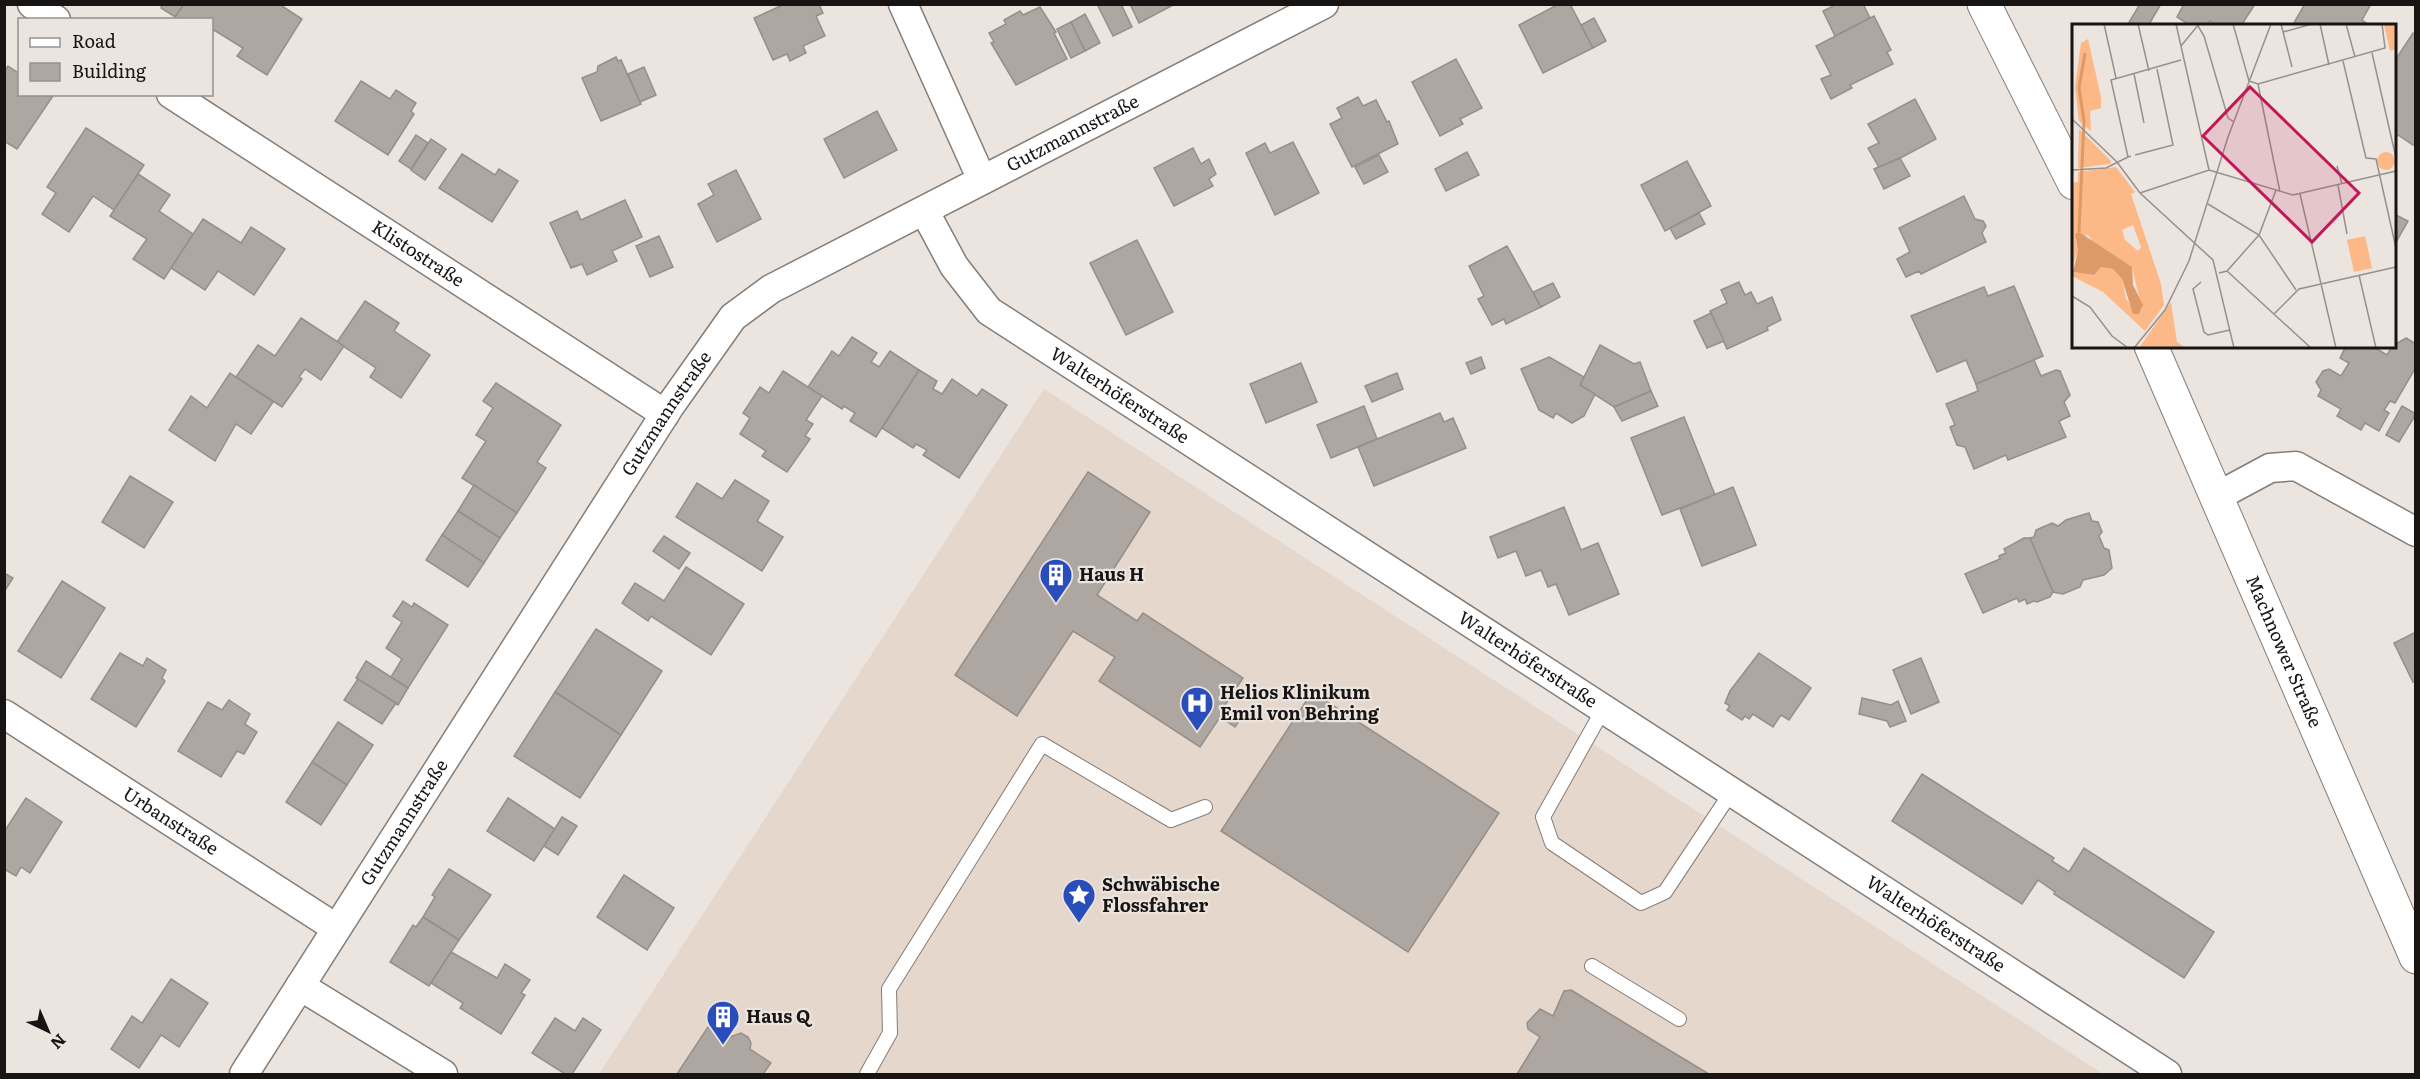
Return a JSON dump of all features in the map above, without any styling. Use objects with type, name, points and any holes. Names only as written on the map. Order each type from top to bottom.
[{"type":"main road","points":[[1984,4],[2072,181]]},
{"type":"main road","name":"Machnower Straße","points":[[2152,348],[2218,496],[2415,957]]},
{"type":"street","points":[[32,4],[53,18]]},
{"type":"street","points":[[903,4],[982,180]]},
{"type":"street","name":"Gutzmannstraße","points":[[244,1074],[664,414],[733,317],[771,289],[925,212],[982,180],[1324,4]]},
{"type":"street","name":"Klistostraße","points":[[174,96],[664,414]]},
{"type":"street","name":"Walterhöferstraße","points":[[925,212],[954,266],[989,311],[2167,1074]]},
{"type":"street","points":[[2218,496],[2270,468],[2296,466],[2415,532]]},
{"type":"street","name":"Urbanstraße","points":[[4,714],[336,928]]},
{"type":"street","points":[[300,986],[442,1074]]},
{"type":"lane","points":[[1604,708],[1543,817],[1552,843],[1641,903],[1665,892],[1732,791]]},
{"type":"lane","points":[[867,1074],[890,1033],[889,989],[1042,744],[1171,820],[1205,807]]},
{"type":"lane","points":[[1592,966],[1679,1019]]},
{"type":"shaded area","name":"Helios Klinikum Emil von Behring","points":[[1044,389],[2103,1074],[599,1074]]},
{"type":"building","points":[[162,4],[184,4],[175,17],[161,8]]},
{"type":"building","points":[[184,4],[279,4],[302,19],[267,75],[237,56],[243,48],[214,30],[213,32],[213,18],[175,17]]},
{"type":"building","points":[[785,4],[819,4],[823,13],[816,16],[825,36],[803,46],[806,53],[790,61],[787,54],[773,60],[754,18]]},
{"type":"building","points":[[1097,4],[1121,4],[1132,27],[1113,36]]},
{"type":"building","points":[[1130,4],[1175,4],[1139,23]]},
{"type":"building","points":[[1559,4],[1570,4],[1593,48],[1543,73],[1519,25]]},
{"type":"building","points":[[1837,4],[1863,4],[1870,18],[1835,36],[1823,11]]},
{"type":"building","points":[[2140,4],[2161,4],[2149,24],[2128,24]]},
{"type":"building","points":[[2184,4],[2255,4],[2242,24],[2214,24],[2210,21],[2208,24],[2188,24],[2177,17]]},
{"type":"building","points":[[2305,4],[2371,4],[2362,20],[2368,24],[2293,24]]},
{"type":"building","points":[[1040,7],[1056,32],[1054,33],[1067,59],[1016,85],[991,43],[994,42],[989,33],[1006,24],[1004,20],[1020,11],[1023,15]]},
{"type":"building","points":[[1085,14],[1100,43],[1085,51],[1071,22]]},
{"type":"building","points":[[1874,16],[1891,50],[1887,52],[1893,64],[1850,85],[1852,88],[1831,99],[1821,79],[1831,75],[1816,46]]},
{"type":"building","points":[[1594,18],[1606,41],[1593,48],[1581,25]]},
{"type":"building","points":[[1071,22],[1085,51],[1071,58],[1057,29]]},
{"type":"building","points":[[2413,33],[2416,35],[2416,142],[2413,145],[2398,135],[2396,138],[2396,59]]},
{"type":"building","points":[[616,57],[618,61],[621,60],[641,104],[601,121],[582,78],[597,72],[598,66]]},
{"type":"building","points":[[1456,59],[1482,108],[1460,119],[1463,124],[1440,136],[1412,82]]},
{"type":"building","points":[[8,66],[18,73],[18,96],[53,96],[17,149],[4,141],[4,72]]},
{"type":"building","points":[[644,67],[656,95],[640,102],[628,74]]},
{"type":"building","points":[[361,81],[390,99],[396,90],[416,103],[411,111],[414,114],[388,155],[335,121]]},
{"type":"building","points":[[1358,97],[1363,106],[1376,100],[1387,122],[1389,121],[1398,144],[1352,167],[1330,124],[1342,118],[1337,108]]},
{"type":"building","points":[[1915,99],[1936,139],[1880,169],[1868,148],[1879,143],[1868,124]]},
{"type":"building","points":[[877,111],[897,150],[844,178],[824,139]]},
{"type":"building","points":[[86,128],[144,165],[114,210],[93,196],[69,232],[42,214],[56,193],[47,187]]},
{"type":"building","points":[[416,135],[428,143],[411,169],[399,161]]},
{"type":"building","points":[[431,139],[446,149],[425,180],[411,170]]},
{"type":"building","points":[[1293,142],[1319,193],[1275,215],[1246,153],[1265,143],[1270,153]]},
{"type":"building","points":[[1193,148],[1201,164],[1209,159],[1216,174],[1209,179],[1213,186],[1174,206],[1154,168]]},
{"type":"building","points":[[1467,152],[1479,175],[1446,191],[1435,169]]},
{"type":"building","points":[[462,154],[495,175],[499,169],[518,181],[492,222],[439,188]]},
{"type":"building","points":[[1379,155],[1388,172],[1364,184],[1355,167]]},
{"type":"building","points":[[1900,158],[1910,176],[1884,189],[1874,169]]},
{"type":"building","points":[[1687,161],[1711,206],[1665,231],[1641,185]]},
{"type":"building","points":[[736,170],[761,219],[717,242],[698,204],[714,195],[708,184]]},
{"type":"building","points":[[138,174],[170,195],[159,211],[193,234],[164,279],[133,259],[147,239],[110,216]]},
{"type":"building","points":[[1964,196],[1975,219],[1983,221],[1986,226],[1982,233],[1986,242],[1921,274],[1919,271],[1906,277],[1897,259],[1910,252],[1899,228]]},
{"type":"building","points":[[625,200],[642,237],[612,251],[617,261],[587,275],[582,264],[571,268],[550,223],[577,211],[581,220]]},
{"type":"building","points":[[1699,213],[1705,224],[1676,239],[1670,228]]},
{"type":"building","points":[[2396,215],[2408,221],[2396,242]]},
{"type":"building","points":[[203,219],[241,243],[251,227],[285,249],[254,295],[218,271],[205,290],[171,268]]},
{"type":"building","points":[[659,236],[673,267],[650,277],[636,246]]},
{"type":"building","points":[[1137,240],[1173,312],[1126,335],[1090,263]]},
{"type":"building","points":[[1507,246],[1541,307],[1506,324],[1504,319],[1492,325],[1478,299],[1484,296],[1469,266]]},
{"type":"building","points":[[1739,282],[1745,295],[1751,292],[1757,304],[1772,297],[1781,320],[1767,327],[1768,330],[1727,349],[1710,311],[1727,303],[1721,290]]},
{"type":"building","points":[[1553,283],[1560,297],[1541,307],[1533,292]]},
{"type":"building","points":[[2014,286],[2043,356],[1976,384],[1966,360],[1937,372],[1911,316],[1984,287],[1988,296]]},
{"type":"building","points":[[365,301],[399,323],[394,331],[430,355],[401,398],[370,377],[376,368],[337,342]]},
{"type":"building","points":[[1711,313],[1724,341],[1707,348],[1694,321]]},
{"type":"building","points":[[301,318],[344,346],[321,380],[305,369],[299,377],[302,379],[282,407],[236,377],[258,345],[275,356]]},
{"type":"building","points":[[852,337],[877,353],[871,362],[879,367],[890,351],[919,370],[876,437],[850,421],[855,413],[844,406],[842,409],[808,387],[832,351],[839,356]]},
{"type":"building","points":[[2406,338],[2416,344],[2416,367],[2395,403],[2390,401],[2384,410],[2389,413],[2379,431],[2365,423],[2361,430],[2337,416],[2341,409],[2318,396],[2321,390],[2316,382],[2323,371],[2329,369],[2341,376],[2349,363],[2340,358],[2345,348],[2377,348],[2387,355],[2391,348],[2396,348],[2396,344]]},
{"type":"building","points":[[1600,345],[1634,364],[1640,362],[1651,391],[1614,407],[1580,385]]},
{"type":"building","points":[[1481,357],[1485,368],[1471,374],[1466,363]]},
{"type":"building","points":[[1549,357],[1584,377],[1580,385],[1595,394],[1584,416],[1572,423],[1556,413],[1553,418],[1539,410],[1521,369]]},
{"type":"building","points":[[2034,360],[2041,376],[2056,370],[2060,371],[2070,395],[2064,402],[2070,416],[2059,421],[2066,437],[2008,460],[2006,455],[1974,469],[1965,447],[1957,445],[1950,427],[1955,425],[1946,404],[1978,391],[1976,384]]},
{"type":"building","points":[[1301,363],[1317,402],[1266,423],[1250,384]]},
{"type":"building","points":[[919,370],[937,381],[933,389],[942,394],[952,379],[977,396],[982,389],[1007,405],[959,478],[923,455],[927,450],[916,444],[913,448],[882,428]]},
{"type":"building","points":[[783,371],[822,396],[806,420],[813,424],[805,436],[810,439],[787,472],[762,456],[766,451],[740,434],[750,418],[743,413],[760,387],[769,393]]},
{"type":"building","points":[[230,373],[273,402],[251,434],[236,424],[215,461],[169,430],[191,396],[207,408]]},
{"type":"building","points":[[1397,373],[1403,389],[1372,402],[1365,386]]},
{"type":"building","points":[[496,383],[561,425],[537,462],[546,468],[517,513],[462,478],[486,441],[476,435],[493,408],[483,401]]},
{"type":"building","points":[[1651,391],[1658,406],[1622,421],[1614,407]]},
{"type":"building","points":[[1364,406],[1377,439],[1331,458],[1317,425]]},
{"type":"building","points":[[2402,406],[2416,414],[2399,442],[2386,435]]},
{"type":"building","points":[[1440,413],[1444,422],[1453,418],[1466,448],[1374,486],[1358,447]]},
{"type":"building","points":[[1684,417],[1715,495],[1662,515],[1631,438]]},
{"type":"building","name":"Haus H","points":[[1088,472],[1150,512],[1097,595],[1137,621],[1143,613],[1243,678],[1225,705],[1242,716],[1235,727],[1220,717],[1200,747],[1099,681],[1115,657],[1073,631],[1017,716],[955,675]]},
{"type":"building","points":[[130,476],[173,502],[144,548],[102,522]]},
{"type":"building","points":[[735,480],[769,501],[757,521],[783,537],[762,571],[676,517],[697,483],[722,499]]},
{"type":"building","points":[[474,485],[517,513],[500,538],[458,511]]},
{"type":"building","points":[[1733,487],[1756,545],[1702,566],[1680,509]]},
{"type":"building","points":[[1564,507],[1581,550],[1598,543],[1619,594],[1569,615],[1556,584],[1548,587],[1541,570],[1526,576],[1516,551],[1498,558],[1490,537]]},
{"type":"building","points":[[458,511],[500,538],[484,563],[442,535]]},
{"type":"building","points":[[2089,513],[2092,521],[2098,522],[2102,532],[2099,536],[2104,548],[2109,550],[2112,568],[2104,575],[2083,580],[2080,587],[2063,594],[2053,592],[2030,538],[2034,537],[2036,530],[2052,523],[2058,526],[2066,520]]},
{"type":"building","points":[[442,535],[484,563],[468,587],[426,560]]},
{"type":"building","points":[[664,536],[690,553],[679,569],[653,551]]},
{"type":"building","points":[[2024,538],[2030,538],[2053,592],[2050,597],[2037,602],[2027,604],[2025,599],[2019,602],[2017,598],[1983,613],[1965,574],[2000,559],[1999,556],[2006,553],[2004,549]]},
{"type":"building","points":[[686,567],[744,604],[711,655],[651,616],[648,621],[622,603],[635,583],[664,601]]},
{"type":"building","points":[[4,573],[13,578],[4,592]]},
{"type":"building","points":[[62,581],[105,608],[61,678],[18,651]]},
{"type":"building","points":[[403,601],[412,607],[414,603],[448,625],[408,688],[391,677],[402,659],[386,648],[402,622],[393,616]]},
{"type":"building","points":[[596,629],[662,671],[621,735],[555,692]]},
{"type":"building","points":[[2416,632],[2416,681],[2413,682],[2394,643]]},
{"type":"building","points":[[120,653],[143,666],[147,658],[166,670],[162,678],[165,681],[136,727],[91,699]]},
{"type":"building","points":[[1759,653],[1811,688],[1789,720],[1781,715],[1773,727],[1753,714],[1749,719],[1745,716],[1742,720],[1727,710],[1730,706],[1725,703],[1730,691]]},
{"type":"building","points":[[1921,658],[1939,702],[1911,714],[1893,670]]},
{"type":"building","points":[[366,661],[408,688],[398,705],[356,678]]},
{"type":"building","points":[[358,679],[396,703],[382,724],[344,700]]},
{"type":"building","points":[[555,692],[621,735],[580,798],[514,756]]},
{"type":"building","points":[[1312,692],[1499,813],[1408,952],[1221,831]]},
{"type":"building","points":[[1862,698],[1891,705],[1898,701],[1906,721],[1890,727],[1887,721],[1859,714]]},
{"type":"building","points":[[229,700],[250,714],[245,724],[257,732],[244,754],[237,751],[221,777],[178,751],[208,702],[222,710]]},
{"type":"building","points":[[338,722],[373,745],[347,785],[312,762]]},
{"type":"building","points":[[312,762],[347,785],[321,825],[286,802]]},
{"type":"building","points":[[1922,774],[2054,858],[2052,861],[2069,872],[2084,848],[2214,932],[2184,978],[2054,894],[2055,892],[2038,880],[2022,904],[1892,821]]},
{"type":"building","points":[[26,798],[62,822],[30,873],[21,867],[16,876],[4,869],[4,832]]},
{"type":"building","points":[[508,798],[555,829],[534,861],[487,831]]},
{"type":"building","points":[[562,817],[577,826],[558,855],[544,846]]},
{"type":"building","points":[[449,869],[491,895],[459,940],[423,917],[435,897],[432,895]]},
{"type":"building","points":[[624,875],[674,908],[647,950],[597,917]]},
{"type":"building","points":[[423,917],[459,940],[429,986],[390,962],[413,925],[416,927]]},
{"type":"building","points":[[451,952],[497,978],[505,964],[530,980],[521,993],[525,995],[501,1034],[460,1008],[463,1003],[431,983]]},
{"type":"building","points":[[171,979],[208,1003],[179,1047],[161,1035],[139,1068],[111,1049],[132,1016],[142,1023]]},
{"type":"building","points":[[1571,990],[1709,1074],[1517,1074],[1540,1037],[1528,1029],[1527,1023],[1540,1009],[1553,1016],[1564,991]]},
{"type":"building","points":[[555,1018],[575,1031],[583,1018],[601,1030],[572,1074],[565,1074],[532,1053]]},
{"type":"building","name":"Haus Q","points":[[710,1024],[730,1037],[741,1033],[748,1037],[751,1043],[750,1049],[771,1063],[763,1074],[677,1074]]},
{"type":"place","name":"Haus H","points":[[1056,604]]},
{"type":"place","name":"Helios Klinikum Emil von Behring","points":[[1197,732]]},
{"type":"place","name":"Schwäbische Flossfahrer","points":[[1079,924]]},
{"type":"place","name":"Haus Q","points":[[723,1046]]}]
